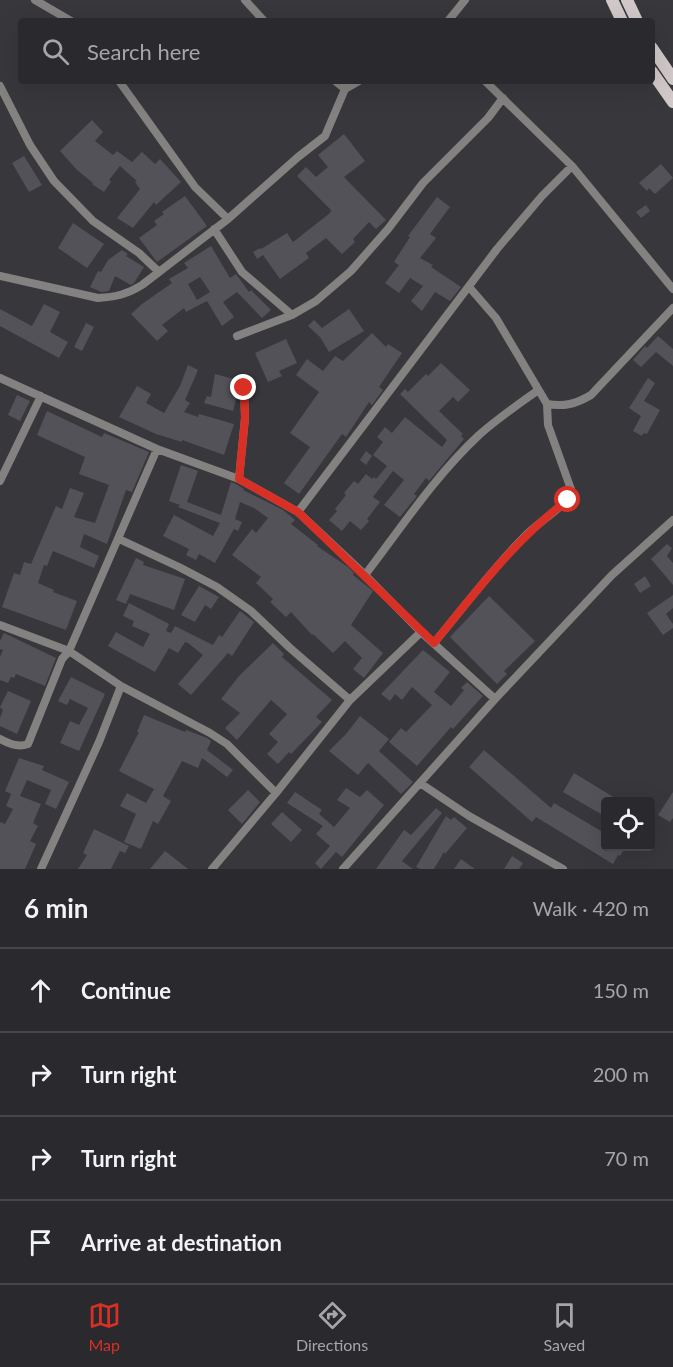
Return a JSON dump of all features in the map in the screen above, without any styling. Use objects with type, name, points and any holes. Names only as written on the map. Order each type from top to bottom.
[{"type":"main road","points":[[612,0],[621,18]]},
{"type":"main road","points":[[629,1],[636,18]]},
{"type":"main road","points":[[655,52],[673,79]]},
{"type":"main road","points":[[655,76],[673,102]]},
{"type":"street","points":[[35,0],[66,18]]},
{"type":"street","points":[[244,0],[261,18]]},
{"type":"street","points":[[450,18],[465,0]]},
{"type":"street","points":[[121,84],[195,187],[228,219]]},
{"type":"street","points":[[339,84],[345,89]]},
{"type":"street","points":[[0,276],[98,298],[128,294],[228,219],[325,136],[345,89],[354,84]]},
{"type":"street","points":[[488,84],[572,166],[673,289]]},
{"type":"street","points":[[0,86],[30,145],[54,181],[93,221],[140,253],[158,271]]},
{"type":"street","points":[[237,336],[292,315],[316,301],[351,271],[388,229],[423,183],[488,118],[503,98]]},
{"type":"street","points":[[298,512],[523,218],[572,166]]},
{"type":"street","points":[[214,229],[242,272],[292,315]]},
{"type":"street","points":[[434,643],[509,552],[531,530],[568,500],[572,492],[548,425],[546,404],[496,318],[470,288]]},
{"type":"street","points":[[546,404],[560,406],[577,403],[591,395],[673,308]]},
{"type":"street","points":[[0,378],[157,449],[239,479],[298,512],[365,574],[421,632],[495,699]]},
{"type":"street","points":[[239,479],[245,418],[244,388]]},
{"type":"street","points":[[365,574],[433,486],[477,437],[537,391]]},
{"type":"street","points":[[0,481],[41,396]]},
{"type":"street","points":[[0,739],[22,747],[27,744],[62,659],[69,651],[157,449]]},
{"type":"street","points":[[343,869],[495,699],[612,575],[673,520]]},
{"type":"street","points":[[119,539],[217,587],[243,605],[350,700]]},
{"type":"street","points":[[0,625],[69,651],[121,686],[210,733],[227,744],[276,794]]},
{"type":"street","points":[[212,869],[276,794],[350,700],[421,632]]},
{"type":"street","points":[[41,869],[99,742],[121,686]]},
{"type":"street","points":[[420,783],[469,816],[563,869]]},
{"type":"building","points":[[92,120],[103,132],[95,141],[113,155],[117,151],[132,162],[142,152],[155,164],[160,159],[181,182],[156,205],[154,202],[133,228],[117,218],[140,189],[135,182],[137,181],[120,166],[109,180],[111,182],[104,192],[92,184],[60,151]]},
{"type":"building","points":[[344,134],[365,161],[344,177],[386,220],[376,229],[369,222],[353,239],[355,242],[342,254],[326,238],[306,253],[309,258],[280,279],[263,255],[257,259],[253,252],[287,233],[293,242],[330,213],[331,210],[297,176],[306,167],[316,177],[328,167],[318,155]]},
{"type":"building","points":[[24,156],[42,185],[29,192],[12,163]]},
{"type":"building","points":[[661,164],[673,178],[655,194],[649,188],[647,191],[639,183]]},
{"type":"building","points":[[185,196],[207,226],[157,262],[139,238],[157,225],[154,221],[164,214],[162,212]]},
{"type":"building","points":[[437,197],[450,207],[430,234],[436,238],[420,258],[461,287],[450,301],[435,292],[422,311],[411,301],[423,286],[410,278],[399,293],[385,283],[399,265],[394,262],[410,237],[408,236]]},
{"type":"building","points":[[646,205],[650,211],[641,218],[636,212]]},
{"type":"building","points":[[73,223],[104,244],[87,268],[58,248]]},
{"type":"building","points":[[211,246],[230,278],[236,274],[249,292],[251,290],[271,310],[262,318],[237,292],[223,302],[234,317],[222,326],[207,301],[186,312],[184,308],[162,325],[168,331],[157,341],[131,314],[172,283],[169,279],[188,268],[184,263]],"holes":[[[200,277],[210,292],[197,300],[188,284]]]},
{"type":"building","points":[[122,250],[128,254],[126,256],[144,267],[134,283],[131,285],[115,276],[109,291],[101,292],[90,287],[98,271],[101,272],[108,260]]},
{"type":"building","points":[[44,304],[60,312],[50,332],[68,342],[59,358],[0,326],[0,309],[32,326]]},
{"type":"building","points":[[349,309],[364,331],[329,352],[320,337],[308,326],[314,320],[322,328]]},
{"type":"building","points":[[86,323],[94,327],[82,351],[74,347]]},
{"type":"building","points":[[372,333],[386,347],[388,344],[402,353],[379,387],[383,390],[372,405],[369,402],[346,437],[342,434],[299,494],[284,483],[310,447],[290,433],[319,392],[296,375],[307,359],[323,371],[335,356],[343,361]]},
{"type":"building","points":[[658,336],[673,349],[673,366],[656,352],[641,367],[633,360]]},
{"type":"building","points":[[286,339],[297,363],[279,371],[282,376],[268,382],[255,353]]},
{"type":"building","points":[[441,363],[470,390],[458,402],[453,397],[439,411],[463,434],[461,436],[464,439],[429,481],[426,478],[414,494],[417,496],[400,517],[384,505],[404,480],[393,471],[373,497],[380,502],[367,519],[369,521],[361,530],[350,521],[342,531],[329,520],[346,495],[344,493],[354,481],[358,484],[366,474],[376,479],[387,466],[373,455],[383,442],[377,437],[385,427],[392,433],[405,417],[442,447],[447,440],[400,394],[405,389],[408,392]]},
{"type":"building","points":[[188,365],[198,370],[185,400],[190,403],[184,412],[234,424],[224,455],[182,440],[182,442],[156,434],[119,417],[137,386],[151,394],[146,403],[164,413],[180,386]]},
{"type":"building","points":[[215,374],[241,381],[233,411],[204,403],[207,396],[211,397]]},
{"type":"building","points":[[648,378],[655,383],[644,401],[660,410],[647,434],[644,433],[642,436],[633,431],[641,416],[629,408]]},
{"type":"building","points":[[17,395],[30,401],[20,421],[8,415]]},
{"type":"building","points":[[47,411],[102,437],[104,433],[149,452],[132,492],[126,490],[107,544],[84,534],[80,547],[99,556],[94,568],[53,551],[47,566],[44,565],[38,583],[54,590],[53,592],[77,601],[66,630],[2,607],[14,573],[20,575],[24,562],[31,564],[56,506],[62,509],[70,488],[84,493],[74,517],[95,523],[109,485],[79,474],[85,457],[37,435]]},
{"type":"building","points":[[366,451],[372,456],[366,465],[360,460]]},
{"type":"building","points":[[181,465],[198,471],[187,502],[221,515],[231,482],[236,484],[243,490],[283,510],[295,520],[291,524],[317,546],[348,567],[354,573],[353,575],[373,591],[351,625],[383,653],[364,678],[353,669],[362,658],[345,641],[333,653],[291,612],[286,617],[270,602],[273,599],[256,583],[261,577],[232,555],[252,529],[256,533],[268,518],[254,508],[240,502],[235,519],[242,522],[238,531],[234,529],[215,563],[199,554],[196,560],[186,555],[189,549],[163,536],[174,515],[213,536],[220,523],[178,507],[180,505],[169,501]]},
{"type":"building","points":[[667,544],[672,548],[667,556],[673,563],[673,585],[651,559]]},
{"type":"building","points":[[136,558],[144,562],[143,565],[185,579],[174,610],[130,594],[126,604],[116,600]]},
{"type":"building","points":[[645,576],[651,586],[640,593],[634,584]]},
{"type":"building","points":[[199,586],[219,597],[211,609],[205,605],[195,622],[181,615]]},
{"type":"building","points":[[673,595],[673,608],[666,614],[673,628],[663,635],[647,613]]},
{"type":"building","points":[[489,596],[535,641],[504,671],[507,674],[497,684],[450,637]]},
{"type":"building","points":[[129,603],[169,624],[166,631],[171,633],[175,626],[213,645],[219,635],[222,637],[240,611],[254,622],[232,656],[228,653],[191,695],[178,684],[203,655],[188,643],[185,642],[178,653],[169,648],[155,672],[108,646],[116,632],[143,647],[150,634],[132,626],[134,621],[123,616]]},
{"type":"building","points":[[4,633],[56,658],[45,686],[16,674],[8,683],[0,680],[0,657],[3,650],[0,649],[0,641]]},
{"type":"building","points":[[273,643],[284,654],[282,657],[332,700],[316,717],[322,722],[278,764],[267,754],[278,742],[269,734],[287,714],[271,700],[237,740],[225,728],[240,713],[221,699],[239,676]]},
{"type":"building","points":[[423,650],[450,672],[434,692],[451,706],[464,690],[461,688],[467,682],[483,696],[453,729],[451,727],[417,766],[389,742],[401,728],[406,732],[432,705],[412,687],[402,700],[395,694],[390,701],[381,694]]},
{"type":"building","points":[[71,677],[105,694],[79,751],[60,743],[70,721],[79,725],[88,708],[70,699],[67,705],[58,701]]},
{"type":"building","points":[[8,691],[31,701],[17,734],[0,726],[3,710],[0,707]]},
{"type":"building","points":[[144,715],[185,732],[186,730],[207,738],[211,741],[207,750],[233,770],[227,777],[202,758],[198,768],[182,761],[163,796],[171,801],[158,824],[153,821],[141,849],[124,842],[136,814],[120,806],[127,793],[146,803],[154,789],[119,771],[139,732],[137,732]]},
{"type":"building","points":[[360,716],[389,739],[379,751],[413,782],[401,794],[368,763],[358,775],[329,751]]},
{"type":"building","points":[[484,750],[551,808],[554,803],[601,831],[601,851],[623,851],[613,864],[536,817],[532,822],[469,767]]},
{"type":"building","points":[[19,758],[44,766],[42,770],[69,782],[56,809],[45,804],[51,790],[27,780],[20,796],[41,804],[33,823],[38,826],[30,841],[36,844],[25,869],[0,869],[0,822],[5,824],[13,809],[6,806],[11,794],[5,791]]},
{"type":"building","points":[[574,773],[613,797],[601,797],[601,814],[563,792]]},
{"type":"building","points":[[346,788],[360,797],[367,790],[384,805],[342,857],[336,852],[321,869],[315,863],[330,846],[316,834],[323,826],[287,803],[295,792],[322,810],[319,814],[334,827],[350,808],[337,800]]},
{"type":"building","points":[[248,790],[260,802],[242,824],[228,810]]},
{"type":"building","points":[[673,792],[673,818],[670,822],[658,815]]},
{"type":"building","points":[[436,808],[442,813],[402,861],[413,869],[376,869],[404,830],[411,835]]},
{"type":"building","points":[[282,812],[302,830],[291,842],[271,824]]},
{"type":"building","points":[[446,816],[451,820],[454,817],[467,828],[445,854],[444,852],[434,869],[416,867]]},
{"type":"building","points":[[94,829],[129,846],[125,853],[120,851],[111,869],[78,869],[87,855],[83,853]]},
{"type":"building","points":[[165,851],[188,869],[150,869]]},
{"type":"building","points":[[512,856],[523,863],[519,869],[504,869]]},
{"type":"building","points":[[461,859],[475,869],[454,869]]},
{"type":"route","points":[[244,388],[245,418],[239,479],[298,512],[365,574],[434,643],[509,552],[531,530],[568,500]]}]
